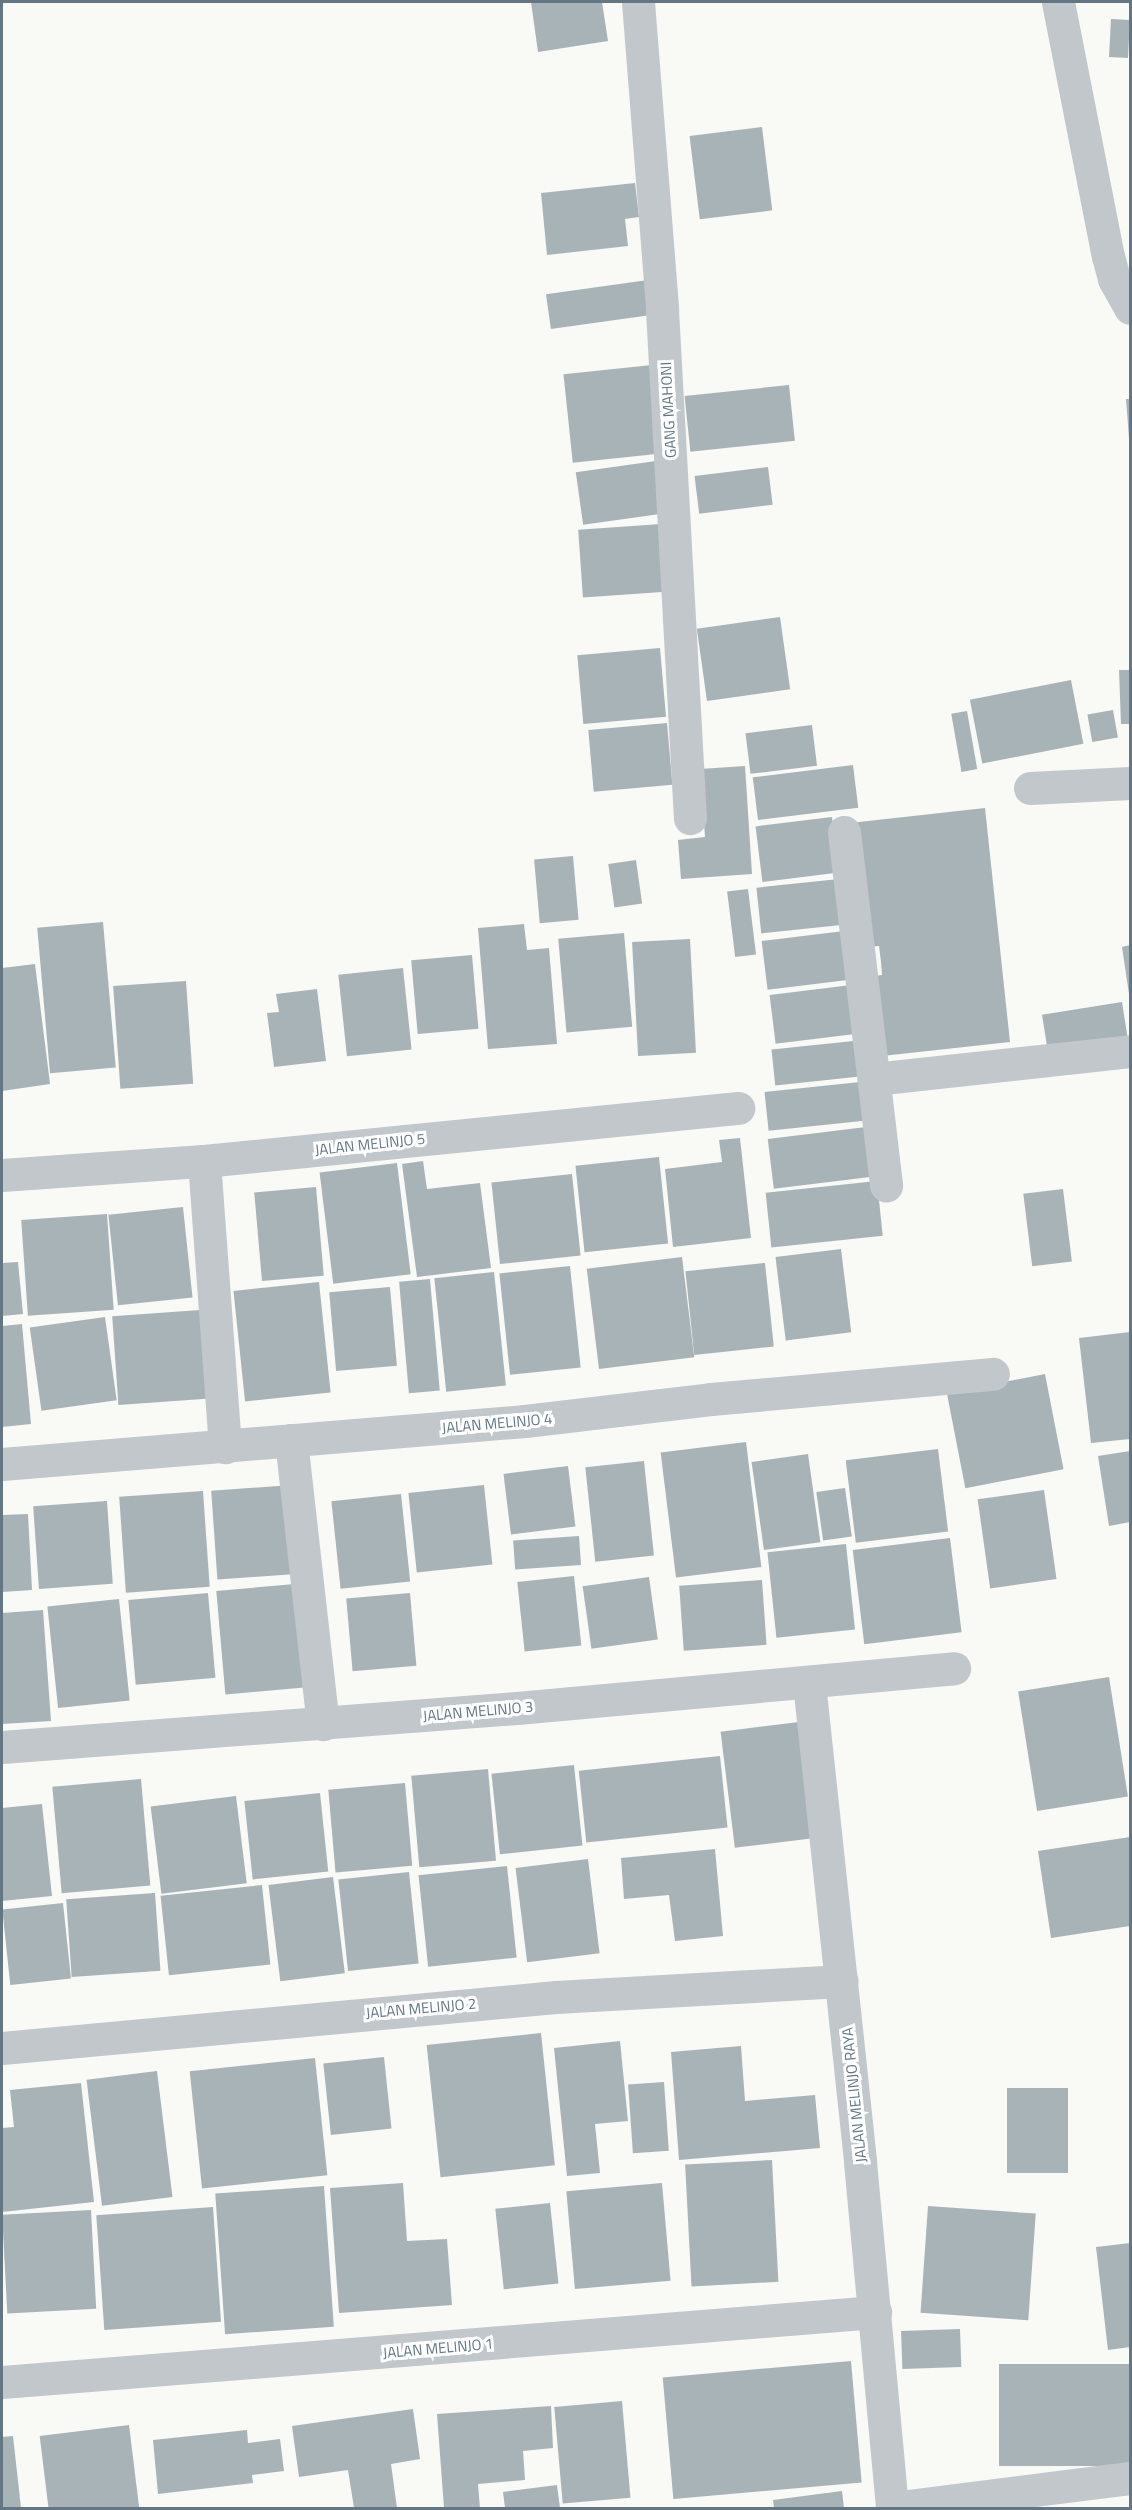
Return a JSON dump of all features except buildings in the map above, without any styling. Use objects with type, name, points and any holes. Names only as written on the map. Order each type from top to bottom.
[{"type":"street","name":"GANG MAHONI","points":[[638,2],[662,310],[690,818]]},
{"type":"street","points":[[1058,2],[1108,256],[1114,279],[1131,308]]},
{"type":"street","points":[[1030,788],[1131,783]]},
{"type":"street","points":[[844,832],[886,1186]]},
{"type":"street","points":[[874,1079],[1131,1051]]},
{"type":"street","name":"JALAN MELINJO 5","points":[[2,1175],[204,1161],[738,1108]]},
{"type":"street","points":[[204,1161],[225,1447]]},
{"type":"street","name":"JALAN MELINJO 4","points":[[2,1464],[525,1421],[711,1399],[993,1374]]},
{"type":"street","points":[[291,1440],[323,1724]]},
{"type":"street","name":"JALAN MELINJO 3","points":[[2,1747],[323,1724],[809,1683],[954,1668]]},
{"type":"street","name":"JALAN MELINJO RAYA","points":[[809,1683],[842,1981],[892,2508]]},
{"type":"street","name":"JALAN MELINJO 2","points":[[2,2048],[556,1996],[842,1981]]},
{"type":"street","name":"JALAN MELINJO 1","points":[[2,2382],[875,2312]]},
{"type":"street","points":[[892,2508],[1131,2478]]}]
